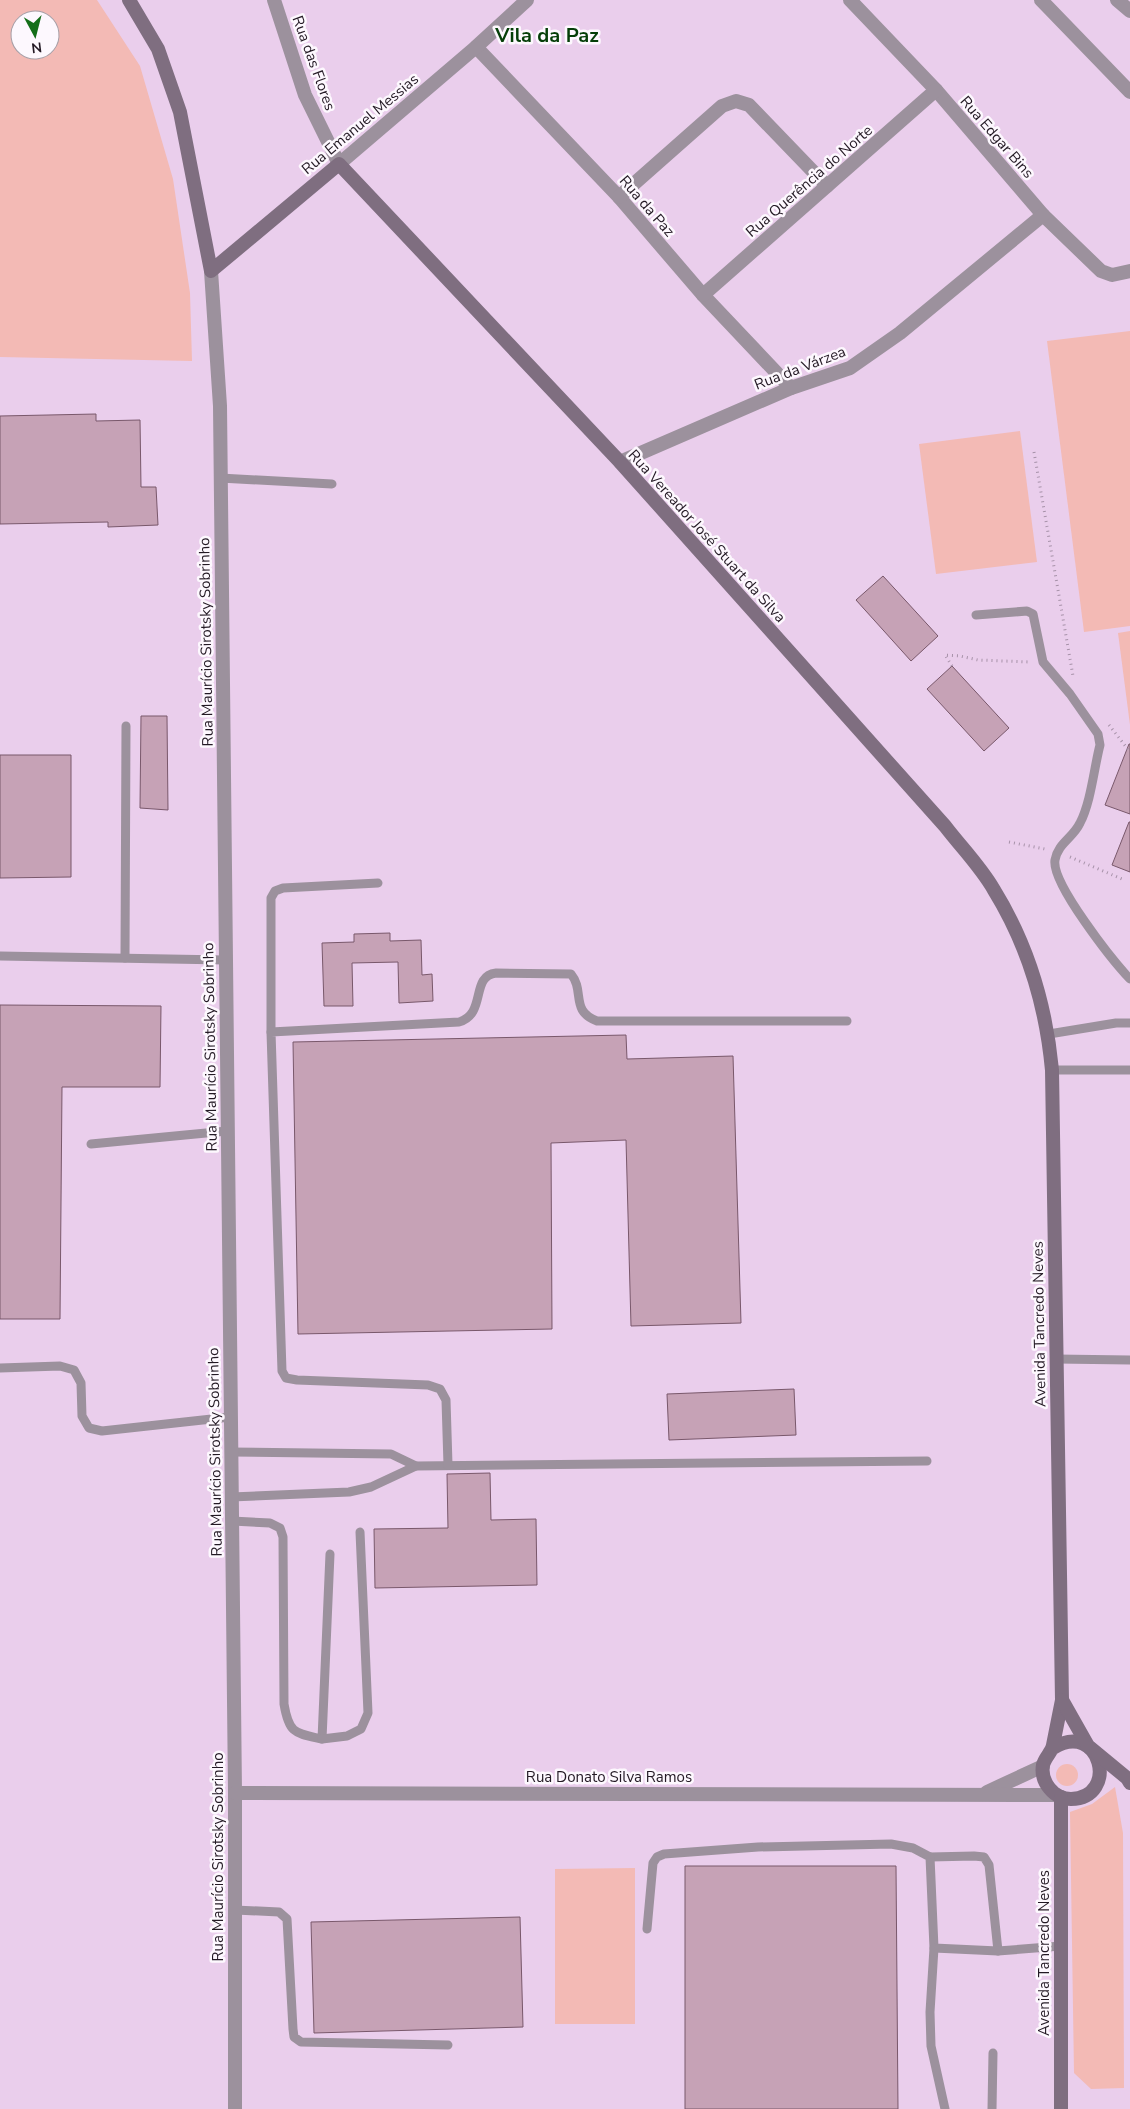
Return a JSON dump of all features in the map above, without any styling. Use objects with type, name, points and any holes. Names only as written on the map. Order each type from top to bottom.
[{"type":"main road","name":"Rua Maurício Sirotsky Sobrinho","points":[[129,0],[158,49],[180,112],[211,271]]},
{"type":"main road","name":"Rua Emanuel Messias","points":[[211,271],[339,164]]},
{"type":"main road","name":"Rua Vereador José Stuart da Silva","points":[[339,164],[620,462],[945,826],[994,888],[1026,950]]},
{"type":"main road","name":"Avenida Tancredo Neves","points":[[1026,950],[1049,1034],[1052,1070],[1062,1700],[1052,1748]]},
{"type":"main road","name":"Avenida Tancredo Neves","points":[[1062,1700],[1088,1746],[1127,1778],[1130,1783]]},
{"type":"main road","points":[[1070,1742],[1079,1742],[1088,1746],[1095,1753],[1101,1770],[1094,1788],[1088,1794],[1079,1798],[1070,1799],[1059,1796],[1046,1785],[1043,1776],[1046,1756],[1052,1748],[1070,1742]]},
{"type":"main road","name":"Avenida Tancredo Neves","points":[[1059,1796],[1061,2109]]},
{"type":"street","name":"Rua das Flores","points":[[274,0],[305,95],[339,164]]},
{"type":"street","name":"Rua Emanuel Messias","points":[[339,164],[476,47],[527,0]]},
{"type":"street","name":"Rua Edgar Bins","points":[[850,0],[936,90],[1043,215],[1101,271],[1112,275],[1130,271]]},
{"type":"street","points":[[1042,0],[1130,92]]},
{"type":"street","points":[[1117,0],[1130,12]]},
{"type":"street","name":"Rua da Paz","points":[[476,47],[619,197],[703,296],[791,388]]},
{"type":"street","name":"Rua Querência do Norte","points":[[703,296],[936,90]]},
{"type":"street","points":[[619,197],[722,106],[736,102],[749,105],[828,186]]},
{"type":"street","name":"Rua da Várzea","points":[[620,462],[791,388],[850,368],[900,333],[1043,215]]},
{"type":"street","name":"Rua Maurício Sirotsky Sobrinho","points":[[211,271],[220,406],[235,1794],[234,2109]]},
{"type":"street","name":"Rua Donato Silva Ramos","points":[[984,1794],[1043,1766]]},
{"type":"street","name":"Rua Donato Silva Ramos","points":[[235,1794],[984,1794],[1059,1796]]},
{"type":"lane","points":[[220,478],[332,484]]},
{"type":"lane","points":[[976,615],[1027,611],[1033,614],[1042,662],[1070,694],[1098,734],[1100,745],[1086,808],[1080,823],[1057,851],[1054,863],[1056,874],[1088,925],[1112,960],[1130,979]]},
{"type":"lane","points":[[126,726],[126,958]]},
{"type":"lane","points":[[378,882],[283,888],[275,891],[271,898],[271,1032],[282,1370],[286,1378],[297,1380],[428,1385],[440,1389],[446,1400],[448,1465]]},
{"type":"lane","points":[[0,956],[225,960]]},
{"type":"lane","points":[[271,1032],[459,1022],[468,1019],[474,1014],[484,978],[489,974],[496,973],[571,974],[575,979],[581,1009],[586,1017],[597,1021],[847,1021]]},
{"type":"lane","points":[[1049,1034],[1130,1023]]},
{"type":"lane","points":[[1052,1070],[1130,1070]]},
{"type":"lane","points":[[90,1144],[227,1131]]},
{"type":"lane","points":[[1056,1359],[1130,1360]]},
{"type":"lane","points":[[0,1368],[60,1366],[74,1370],[81,1383],[82,1416],[88,1428],[102,1431],[230,1417]]},
{"type":"lane","points":[[230,1452],[391,1454],[416,1466]]},
{"type":"lane","points":[[231,1497],[349,1492],[371,1487],[416,1466],[927,1461]]},
{"type":"lane","points":[[232,1521],[270,1523],[280,1528],[283,1537],[284,1704],[287,1723],[298,1734],[322,1739],[347,1736],[361,1729],[368,1713],[360,1532]]},
{"type":"lane","points":[[322,1739],[330,1554]]},
{"type":"lane","points":[[647,1930],[653,1863],[657,1857],[664,1854],[758,1847],[891,1844],[913,1848],[930,1857],[974,1856],[984,1858],[989,1865],[998,1952]]},
{"type":"lane","points":[[930,1857],[934,1948],[930,2012],[931,2046],[945,2109]]},
{"type":"lane","points":[[235,1910],[279,1912],[287,1920],[294,2037],[301,2042],[448,2045]]},
{"type":"lane","points":[[934,1948],[998,1952],[1061,1946]]},
{"type":"lane","points":[[992,2109],[993,2053]]},
{"type":"path","points":[[1034,452],[1073,676]]},
{"type":"shaded area","points":[[0,0],[97,0],[140,66],[173,179],[190,293],[192,361],[0,357]]},
{"type":"shaded area","points":[[1130,331],[1130,626],[1084,632],[1047,341]]},
{"type":"shaded area","points":[[1020,431],[1037,562],[936,574],[919,444]]},
{"type":"shaded area","points":[[1130,631],[1130,725],[1118,633]]},
{"type":"shaded area","points":[[1067,1764],[1075,1767],[1078,1775],[1075,1783],[1067,1786],[1059,1783],[1056,1775],[1059,1767]]},
{"type":"shaded area","points":[[1115,1787],[1123,1833],[1124,2088],[1091,2089],[1074,2073],[1070,1812],[1092,1804]]},
{"type":"shaded area","points":[[635,1868],[635,2024],[555,2024],[555,1869]]},
{"type":"building","points":[[96,414],[96,421],[140,420],[141,487],[156,487],[158,525],[108,527],[108,522],[0,524],[0,416]]},
{"type":"building","points":[[883,576],[938,636],[911,661],[856,600]]},
{"type":"building","points":[[952,666],[1009,728],[984,751],[927,689]]},
{"type":"building","points":[[141,716],[167,716],[168,810],[140,808]]},
{"type":"building","points":[[1130,744],[1130,814],[1105,805]]},
{"type":"building","points":[[0,755],[71,755],[71,877],[0,878]]},
{"type":"building","points":[[1130,822],[1130,872],[1112,865]]},
{"type":"building","points":[[390,933],[390,941],[421,940],[422,975],[432,974],[433,1001],[399,1003],[398,962],[352,963],[353,1006],[324,1006],[322,943],[354,942],[354,934]]},
{"type":"building","points":[[0,1005],[161,1006],[160,1087],[62,1087],[60,1319],[0,1319]]},
{"type":"building","points":[[626,1035],[627,1059],[733,1056],[741,1323],[631,1326],[626,1140],[551,1143],[552,1329],[298,1334],[293,1042]]},
{"type":"building","points":[[794,1389],[796,1435],[669,1440],[667,1394]]},
{"type":"building","points":[[490,1473],[491,1520],[536,1519],[537,1585],[375,1588],[374,1529],[448,1528],[447,1474]]},
{"type":"building","points":[[685,1866],[896,1866],[898,2109],[685,2109]]},
{"type":"building","points":[[520,1917],[523,2027],[314,2033],[311,1922]]},
{"type":"district","name":"Vila da Paz","points":[[547,35]]}]
